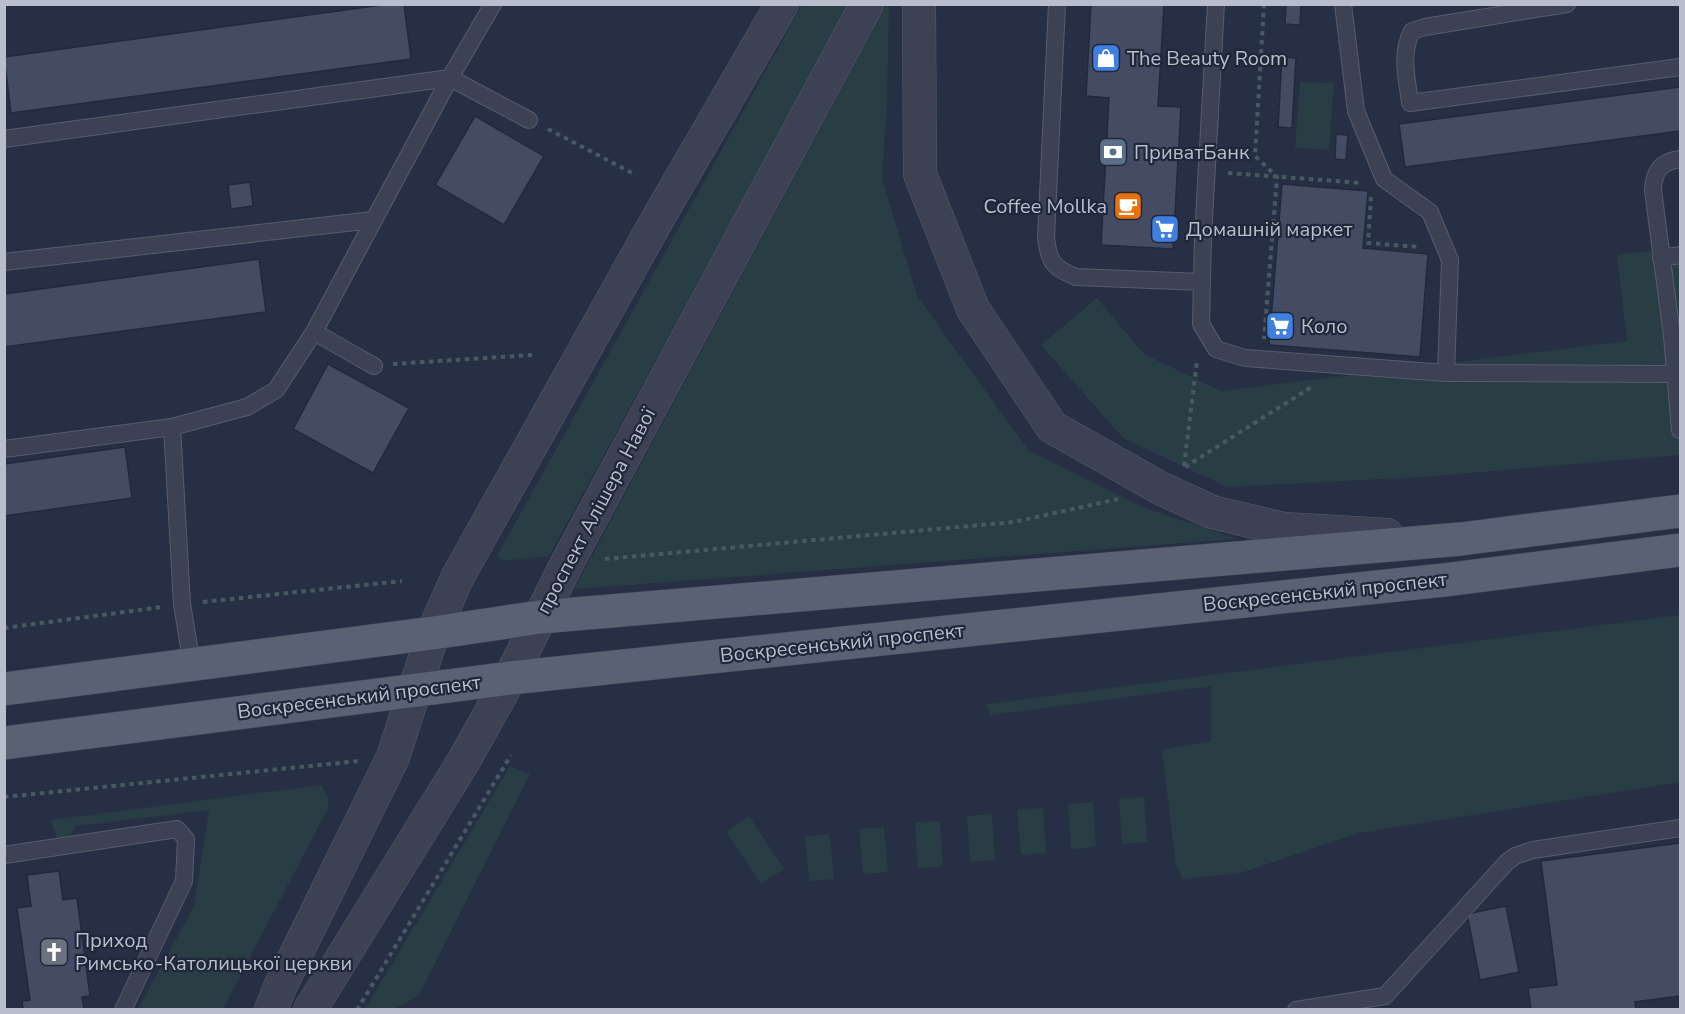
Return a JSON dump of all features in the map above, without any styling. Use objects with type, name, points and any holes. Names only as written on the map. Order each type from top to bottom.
[{"type":"main road","name":"Воскресенський проспект","points":[[4,689],[540,617],[1461,539],[1680,511]]},
{"type":"main road","name":"Воскресенський проспект","points":[[4,743],[510,678],[1444,580],[1680,550]]},
{"type":"street","points":[[271,1010],[280,987],[393,757],[433,633],[463,568],[661,213],[782,4]]},
{"type":"street","name":"проспект Алішера Навої","points":[[310,1010],[463,762],[510,678],[567,563],[867,4]]},
{"type":"street","points":[[919,4],[920,174],[973,309],[1052,427],[1160,488],[1212,512],[1284,529],[1461,539]]},
{"type":"lane","points":[[4,449],[172,427],[247,407],[276,390],[314,332],[450,78],[493,4]]},
{"type":"lane","points":[[1057,4],[1046,238],[1048,254],[1053,265],[1076,278],[1202,282]]},
{"type":"lane","points":[[1216,4],[1201,324],[1216,349],[1245,358],[1446,373],[1675,374]]},
{"type":"lane","points":[[1343,4],[1356,111],[1384,179],[1430,212],[1450,260],[1446,373]]},
{"type":"lane","points":[[1567,4],[1425,27],[1412,32],[1406,43],[1404,56],[1410,103],[1680,67]]},
{"type":"lane","points":[[4,139],[450,78],[529,120]]},
{"type":"lane","points":[[1680,159],[1671,160],[1659,166],[1653,177],[1672,336],[1680,430]]},
{"type":"lane","points":[[4,262],[373,220]]},
{"type":"lane","points":[[1661,258],[1680,255]]},
{"type":"lane","points":[[314,332],[375,366]]},
{"type":"lane","points":[[172,427],[182,604],[192,665]]},
{"type":"lane","points":[[1296,1010],[1385,996],[1515,856],[1533,850],[1680,828]]},
{"type":"lane","points":[[4,855],[177,829],[186,840],[184,881],[123,1010]]},
{"type":"path","points":[[1263,348],[1276,177],[1255,156],[1264,4]]},
{"type":"path","points":[[529,120],[636,175]]},
{"type":"path","points":[[1207,172],[1372,184]]},
{"type":"path","points":[[1371,196],[1368,243],[1423,248]]},
{"type":"path","points":[[1201,324],[1184,468],[1347,365]]},
{"type":"path","points":[[375,366],[532,355]]},
{"type":"path","points":[[567,563],[1014,522],[1160,488]]},
{"type":"path","points":[[357,1010],[511,755]]},
{"type":"path","points":[[4,797],[393,757]]},
{"type":"shaded area","points":[[802,5],[849,5],[549,556],[503,561],[497,556]]},
{"type":"shaded area","points":[[886,5],[889,5],[887,104],[882,178],[917,296],[1029,451],[1145,508],[1237,539],[574,589]]},
{"type":"shaded area","points":[[1300,82],[1334,83],[1329,150],[1295,148]]},
{"type":"shaded area","points":[[1680,247],[1680,455],[1423,477],[1227,487],[1123,438],[1041,345],[1097,298],[1144,354],[1221,391],[1627,341],[1617,255]]},
{"type":"shaded area","points":[[1680,615],[1680,782],[1359,833],[1241,873],[1183,879],[1176,866],[1162,750],[1211,741],[1211,686],[991,715],[986,704]]},
{"type":"shaded area","points":[[510,766],[530,774],[419,995],[395,1009],[365,1009]]},
{"type":"shaded area","points":[[321,785],[328,796],[328,808],[223,1009],[138,1009],[194,906],[209,810],[75,826],[72,835],[57,839],[51,820]]},
{"type":"shaded area","points":[[1144,797],[1147,842],[1122,844],[1119,799]]},
{"type":"shaded area","points":[[1093,802],[1096,847],[1071,849],[1068,804]]},
{"type":"shaded area","points":[[1043,808],[1046,853],[1021,855],[1017,810]]},
{"type":"shaded area","points":[[992,814],[995,860],[970,862],[967,816]]},
{"type":"shaded area","points":[[749,816],[784,869],[761,884],[726,832]]},
{"type":"shaded area","points":[[940,821],[943,866],[918,868],[915,823]]},
{"type":"shaded area","points":[[884,827],[888,872],[863,874],[859,829]]},
{"type":"shaded area","points":[[830,834],[834,879],[809,881],[805,836]]},
{"type":"building","points":[[389,4],[404,4],[411,59],[11,113],[4,57]]},
{"type":"building","points":[[1091,4],[1164,4],[1158,106],[1181,107],[1173,249],[1101,245],[1109,98],[1086,96]]},
{"type":"building","points":[[1286,4],[1301,4],[1300,25],[1285,24]]},
{"type":"building","points":[[1282,57],[1296,58],[1292,128],[1278,127]]},
{"type":"building","points":[[1680,87],[1680,131],[1405,167],[1399,124]]},
{"type":"building","points":[[475,116],[544,156],[504,225],[435,185]]},
{"type":"building","points":[[1336,134],[1348,135],[1346,160],[1335,159]]},
{"type":"building","points":[[250,182],[253,206],[231,209],[228,185]]},
{"type":"building","points":[[1282,184],[1368,191],[1363,248],[1428,254],[1420,357],[1269,345]]},
{"type":"building","points":[[259,259],[266,312],[4,347],[4,294]]},
{"type":"building","points":[[328,364],[409,408],[373,473],[293,429]]},
{"type":"building","points":[[125,447],[132,498],[4,516],[4,464]]},
{"type":"building","points":[[1680,843],[1680,996],[1635,1002],[1636,1010],[1531,1010],[1528,988],[1557,985],[1541,861]]},
{"type":"building","name":"Приход Римсько-Католицької церкви","points":[[59,871],[63,900],[77,898],[90,996],[82,997],[84,1009],[15,1010],[23,1008],[22,1001],[30,1000],[17,908],[31,906],[27,875]]},
{"type":"building","points":[[1506,906],[1519,972],[1480,980],[1467,914]]},
{"type":"place","name":"The Beauty Room","points":[[1106,58]]},
{"type":"place","name":"ПриватБанк","points":[[1113,152]]},
{"type":"place","name":"Coffee Mollka","points":[[1128,206]]},
{"type":"place","name":"Домашній маркет","points":[[1165,229]]},
{"type":"place","name":"Коло","points":[[1280,326]]},
{"type":"place","name":"Приход Римсько-Католицької церкви","points":[[54,952]]}]
